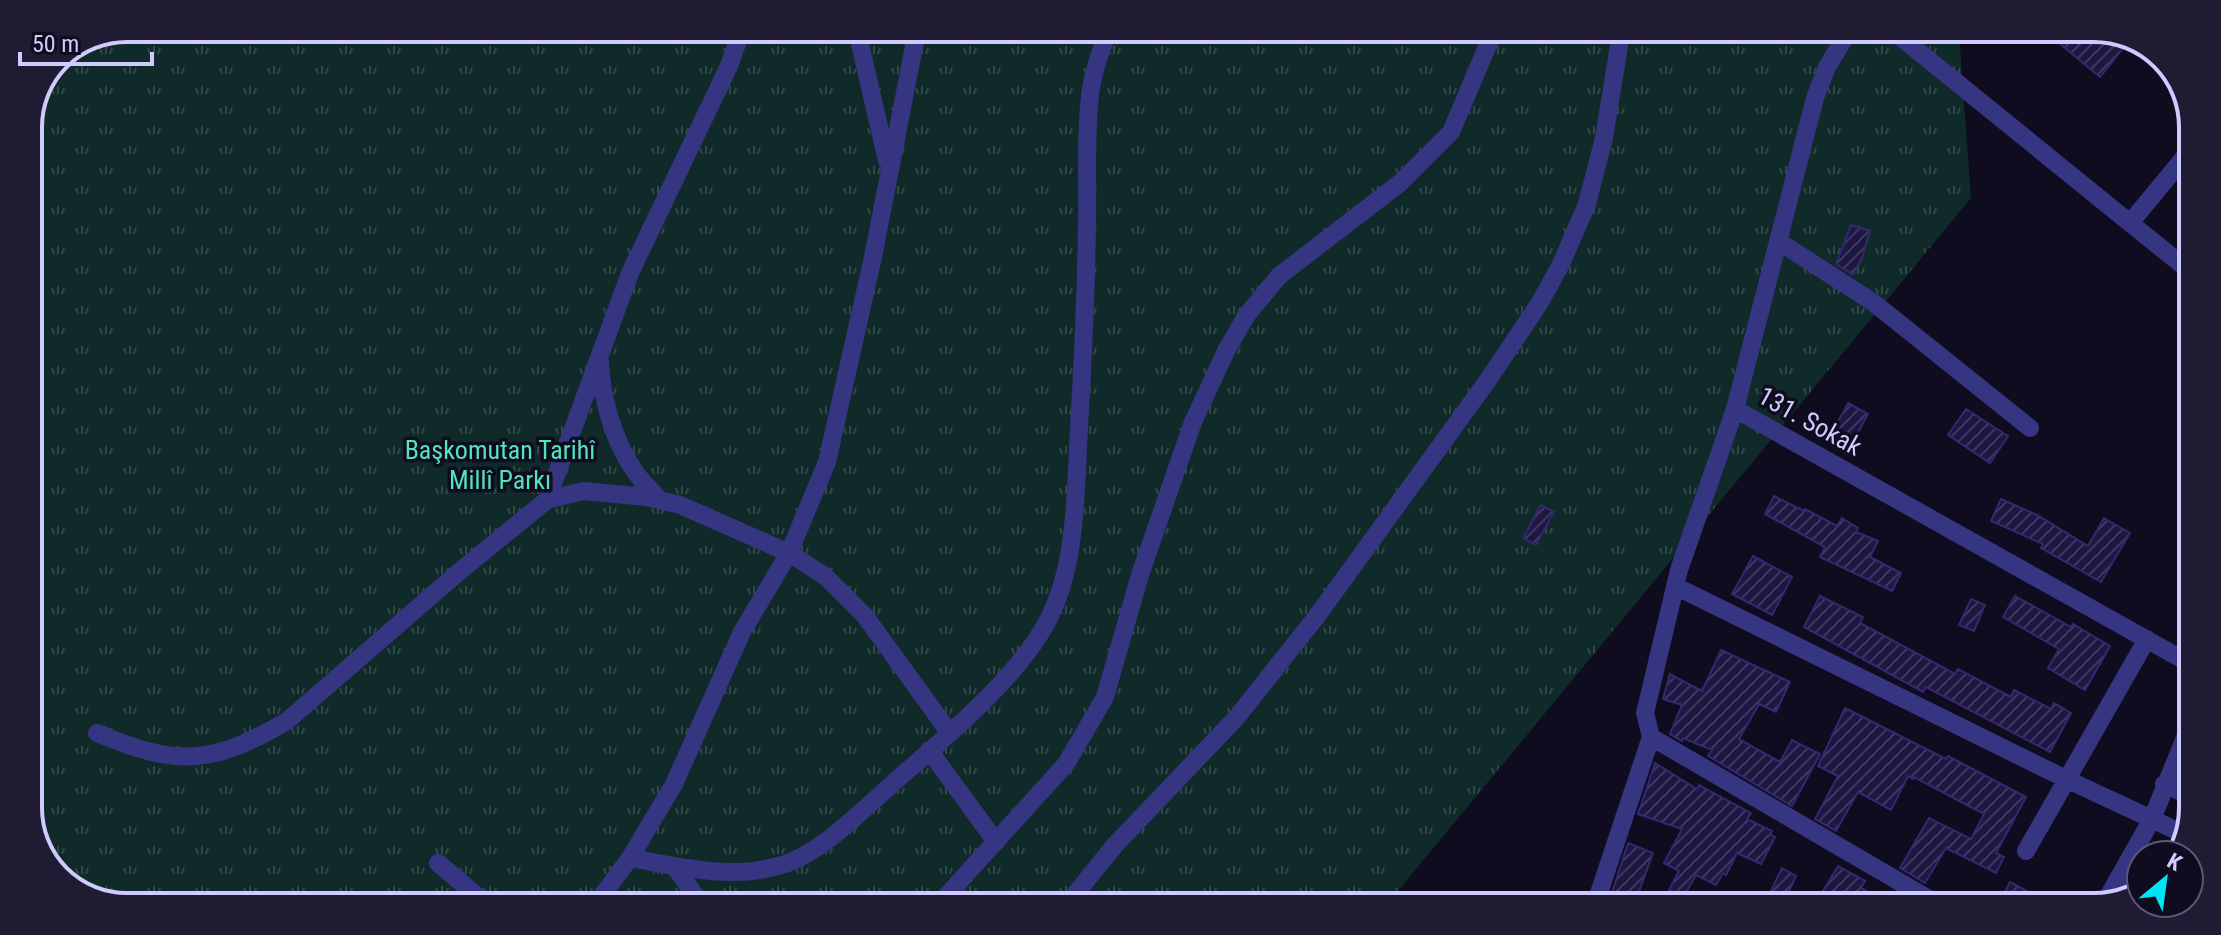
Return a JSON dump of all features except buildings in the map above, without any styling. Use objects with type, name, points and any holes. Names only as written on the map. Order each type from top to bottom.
[{"type":"street","points":[[547,500],[630,273],[738,42]]},
{"type":"street","points":[[860,42],[889,169]]},
{"type":"street","points":[[604,893],[630,858],[674,784],[742,632],[789,553],[827,462],[873,257],[915,42]]},
{"type":"street","points":[[630,858],[732,873],[786,864],[836,833],[949,732],[1000,683],[1040,634],[1060,592],[1074,510],[1081,393],[1090,95],[1105,42]]},
{"type":"street","points":[[949,893],[1066,764],[1105,697],[1140,575],[1193,422],[1246,316],[1279,276],[1400,183],[1451,132],[1489,42]]},
{"type":"street","points":[[1076,893],[1115,845],[1237,717],[1309,628],[1488,380],[1539,304],[1561,264],[1587,204],[1604,138],[1620,42]]},
{"type":"street","points":[[1735,409],[1815,98],[1827,67],[1842,42]]},
{"type":"street","points":[[1907,42],[2179,262]]},
{"type":"street","points":[[2130,223],[2179,164]]},
{"type":"street","points":[[1778,241],[1874,303],[2030,428]]},
{"type":"street","points":[[600,353],[601,382],[622,448],[636,474],[661,501]]},
{"type":"street","name":"131. Sokak","points":[[1599,893],[1651,737],[1645,713],[1675,586],[1735,409],[2179,657]]},
{"type":"street","points":[[97,733],[156,755],[174,758],[212,754],[257,739],[287,721],[547,500],[583,491],[680,505],[789,553],[825,576],[865,616],[949,732]]},
{"type":"street","points":[[1675,586],[2176,830]]},
{"type":"street","points":[[2026,851],[2147,639]]},
{"type":"street","points":[[1651,737],[1919,893]]},
{"type":"street","points":[[929,750],[996,842]]},
{"type":"street","points":[[2111,891],[2152,819],[2179,751]]},
{"type":"street","points":[[2164,784],[2179,791]]},
{"type":"street","points":[[438,863],[474,893]]},
{"type":"street","points":[[674,866],[694,893]]},
{"type":"green space","name":"Başkomutan Tarihî Millî Parkı","points":[[127,42],[1960,42],[1971,198],[1396,893],[127,893],[95,887],[80,879],[56,855],[47,835],[42,813],[42,122],[51,89],[60,75],[85,53],[100,47]]}]
